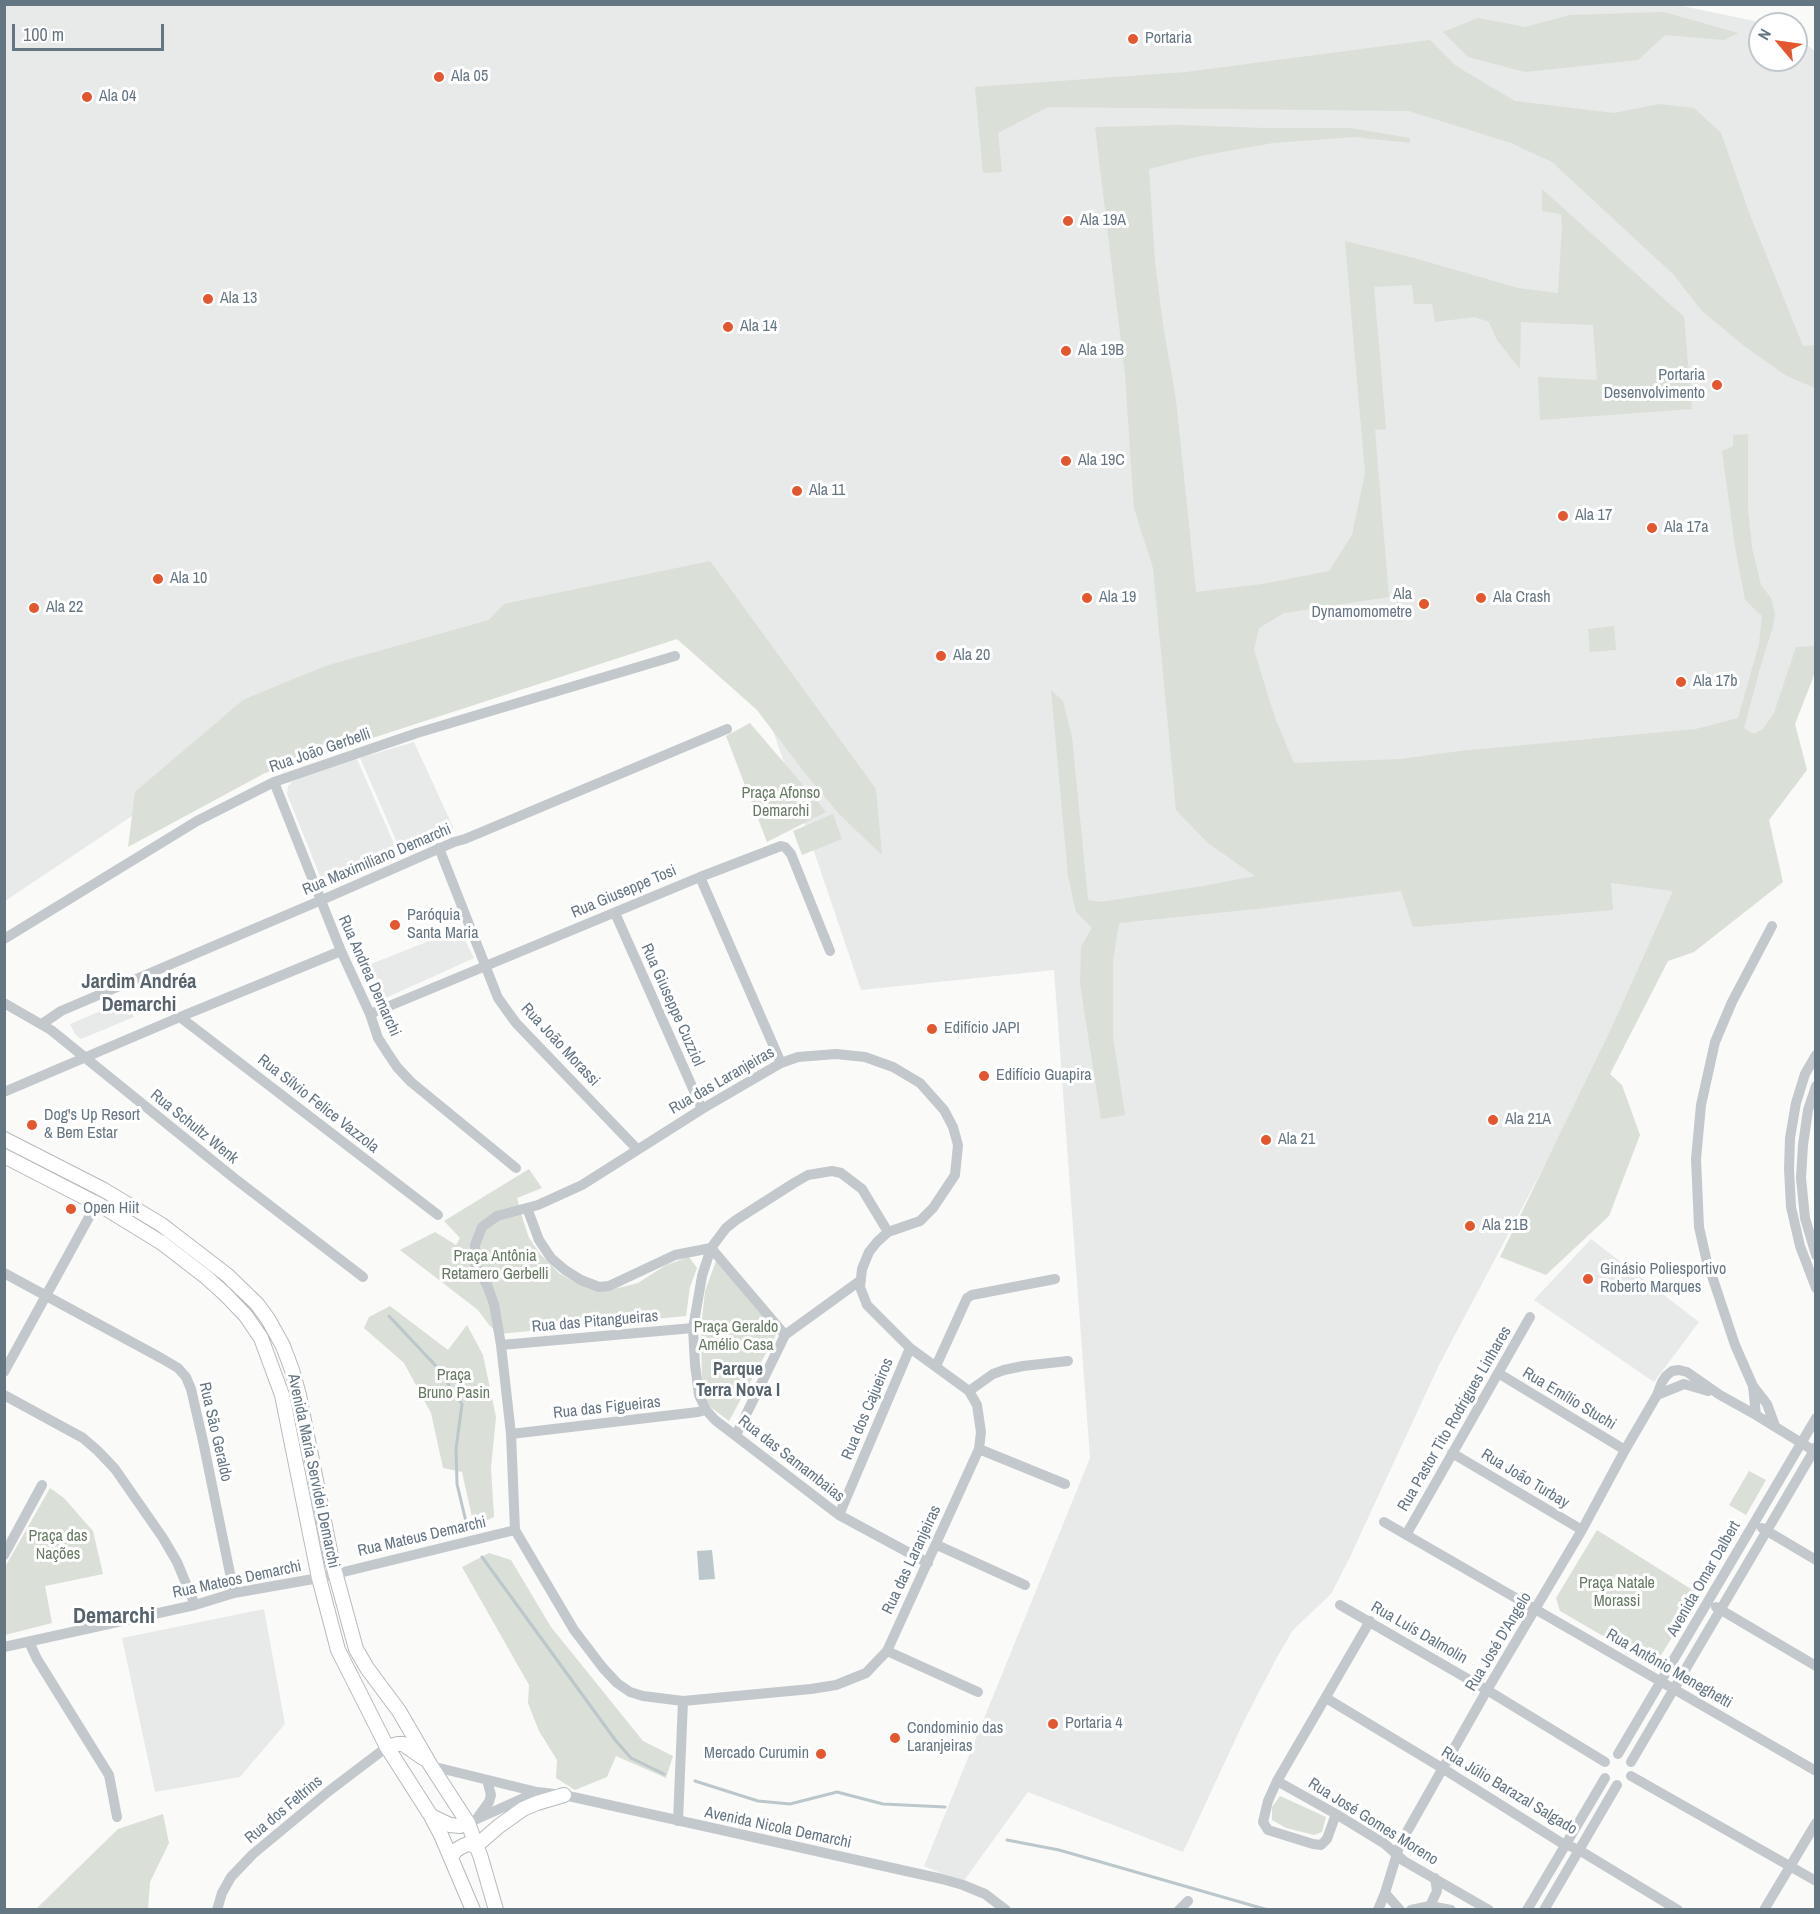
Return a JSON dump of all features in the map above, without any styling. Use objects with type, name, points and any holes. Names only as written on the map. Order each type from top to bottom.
[{"type":"main road","name":"Avenida Maria Servidei Demarchi","points":[[4,1139],[104,1190],[155,1220],[194,1248],[246,1293],[268,1319],[283,1346],[297,1386],[335,1573],[356,1649],[399,1712],[430,1766],[472,1821],[476,1846],[496,1910]]},
{"type":"main road","name":"Avenida Maria Servidei Demarchi","points":[[4,1156],[96,1203],[162,1243],[206,1277],[246,1316],[261,1338],[278,1380],[319,1578],[339,1650],[387,1747],[431,1816],[473,1910]]},
{"type":"main road","points":[[387,1747],[403,1744],[430,1766]]},
{"type":"main road","points":[[451,1857],[463,1846],[468,1844],[476,1846],[524,1809],[564,1795]]},
{"type":"main road","points":[[431,1816],[450,1825],[460,1826],[472,1821]]},
{"type":"street","name":"Rua João Gerbelli","points":[[4,939],[197,821],[274,782],[417,733],[675,656]]},
{"type":"street","name":"Rua Maximiliano Demarchi","points":[[42,1024],[61,1011],[440,848],[727,729]]},
{"type":"street","name":"Rua Andrea Demarchi","points":[[274,782],[340,951],[370,1014],[378,1038],[397,1067],[411,1082],[516,1168]]},
{"type":"street","name":"Rua Giuseppe Tosi","points":[[370,1014],[776,847],[785,847],[791,854],[830,951]]},
{"type":"street","name":"Rua João Morassi","points":[[440,848],[498,998],[516,1023],[637,1149]]},
{"type":"street","points":[[700,877],[781,1063]]},
{"type":"street","name":"Rua Giuseppe Cuzziol","points":[[615,913],[702,1109]]},
{"type":"street","points":[[1772,926],[1732,1002],[1715,1042],[1701,1105],[1696,1159],[1699,1227],[1706,1258],[1735,1345],[1753,1386],[1767,1404],[1775,1426]]},
{"type":"street","points":[[4,1092],[340,951]]},
{"type":"street","name":"Rua Schultz Wenk","points":[[4,1003],[42,1024],[234,1178],[363,1277]]},
{"type":"street","name":"Rua Sílvio Felice Vazzola","points":[[180,1017],[438,1215]]},
{"type":"street","name":"Rua das Laranjeiras","points":[[861,1280],[862,1269],[869,1252],[888,1232],[920,1221],[933,1208],[955,1175],[958,1145],[953,1127],[944,1110],[920,1083],[893,1067],[865,1057],[826,1054],[798,1057],[781,1063],[702,1109],[582,1185],[527,1209],[497,1216],[482,1227],[475,1245],[475,1264],[494,1304],[501,1346],[511,1434],[515,1530],[530,1559],[574,1630],[610,1676],[630,1692],[683,1701],[836,1685],[866,1673],[886,1652],[937,1545],[979,1449],[981,1432],[977,1405],[969,1391]]},
{"type":"street","points":[[1815,1054],[1805,1074],[1796,1103],[1790,1138],[1789,1169],[1791,1207],[1800,1246],[1815,1288]]},
{"type":"street","points":[[1815,1086],[1808,1110],[1801,1178],[1805,1218],[1815,1256]]},
{"type":"street","points":[[706,1410],[699,1395],[693,1328],[702,1276],[711,1248],[726,1228],[794,1183],[808,1175],[821,1172],[842,1173],[852,1180],[862,1189],[888,1232]]},
{"type":"street","points":[[4,1372],[104,1190]]},
{"type":"street","points":[[527,1209],[539,1240],[551,1257],[581,1280],[599,1287],[609,1286],[675,1255],[711,1248]]},
{"type":"street","points":[[711,1248],[785,1335]]},
{"type":"street","name":"Rua São Geraldo","points":[[4,1273],[161,1358],[178,1368],[186,1377],[191,1389],[203,1442],[234,1593]]},
{"type":"street","points":[[936,1366],[967,1298],[972,1295],[1055,1279]]},
{"type":"street","points":[[736,1435],[785,1335],[861,1280]]},
{"type":"street","points":[[861,1280],[860,1287],[867,1305],[910,1348],[969,1391],[993,1374],[1004,1370],[1068,1361]]},
{"type":"street","name":"Rua Pastor Tito Rodrigues Linhares","points":[[1406,1535],[1530,1317]]},
{"type":"street","name":"Rua das Pitangueiras","points":[[501,1346],[693,1328]]},
{"type":"street","name":"Rua dos Cajueiros","points":[[840,1515],[910,1348]]},
{"type":"street","name":"Rua Emílio Stuchi","points":[[1498,1373],[1625,1450]]},
{"type":"street","name":"Rua José D'Angelo","points":[[1378,1910],[1400,1844],[1658,1395],[1684,1384],[1720,1395],[1756,1414]]},
{"type":"street","points":[[1753,1386],[1756,1414],[1815,1450]]},
{"type":"street","points":[[4,1395],[83,1438],[98,1450],[115,1469],[163,1538],[177,1562],[195,1605]]},
{"type":"street","name":"Rua das Figueiras","points":[[511,1434],[706,1410]]},
{"type":"street","name":"Rua das Samambaias","points":[[706,1410],[715,1420],[840,1515],[928,1563]]},
{"type":"street","name":"Avenida Omar Dalbert","points":[[1618,1755],[1815,1418]]},
{"type":"street","points":[[979,1449],[1065,1484]]},
{"type":"street","name":"Avenida Omar Dalbert","points":[[1631,1762],[1815,1450]]},
{"type":"street","name":"Rua João Turbay","points":[[1452,1453],[1582,1530]]},
{"type":"street","points":[[4,1555],[42,1485]]},
{"type":"street","name":"Rua Antônio Meneghetti","points":[[1384,1522],[1815,1771]]},
{"type":"street","points":[[1754,1523],[1815,1560]]},
{"type":"street","name":"Rua Mateus Demarchi","points":[[335,1573],[515,1530]]},
{"type":"street","points":[[937,1545],[1025,1585]]},
{"type":"street","name":"Rua Mateos Demarchi","points":[[4,1647],[195,1605],[234,1593],[335,1573]]},
{"type":"street","points":[[1707,1602],[1815,1666]]},
{"type":"street","name":"Rua Luís Dalmolin","points":[[1340,1605],[1605,1762]]},
{"type":"street","points":[[1336,1814],[1327,1839],[1321,1845],[1268,1830],[1263,1822],[1276,1781],[1370,1621]]},
{"type":"street","points":[[29,1642],[37,1659],[109,1775],[117,1817]]},
{"type":"street","points":[[886,1652],[978,1692]]},
{"type":"street","name":"Rua Júlio Barazal Salgado","points":[[1326,1698],[1560,1842],[1579,1850],[1678,1910]]},
{"type":"street","points":[[678,1821],[683,1701]]},
{"type":"street","name":"Rua dos Feltrins","points":[[217,1910],[222,1893],[231,1877],[253,1854],[387,1747]]},
{"type":"street","points":[[1610,1756],[1625,1756],[1631,1762],[1633,1769],[1631,1776],[1625,1783],[1617,1785],[1605,1778],[1603,1770],[1610,1756]]},
{"type":"street","name":"Avenida Nicola Demarchi","points":[[430,1766],[537,1792],[564,1795],[963,1885],[985,1894],[1006,1910]]},
{"type":"street","points":[[1631,1776],[1815,1881]]},
{"type":"street","points":[[1527,1910],[1605,1778]]},
{"type":"street","points":[[472,1821],[489,1802],[491,1795],[488,1780]]},
{"type":"street","name":"Rua José Gomes Moreno","points":[[1276,1781],[1336,1814],[1385,1844],[1404,1861],[1489,1910]]},
{"type":"street","points":[[1544,1910],[1617,1785]]},
{"type":"street","points":[[472,1821],[537,1792]]},
{"type":"street","points":[[1764,1910],[1815,1823]]},
{"type":"street","points":[[1430,1906],[1437,1891],[1435,1878]]},
{"type":"street","points":[[1385,1893],[1400,1910]]},
{"type":"street","points":[[1179,1910],[1188,1901]]},
{"type":"street","points":[[1411,1910],[1430,1906],[1451,1910]]},
{"type":"shaded area","points":[[1673,4],[1748,20],[1748,72],[1808,72],[1808,46],[1815,51],[1815,659],[1439,1365],[1331,1594],[1293,1630],[1276,1659],[1244,1721],[1183,1852],[1028,1792],[963,1882],[924,1866],[1090,1458],[1054,970],[861,990],[723,583],[138,812],[5,901],[5,5]]},
{"type":"shaded area","points":[[414,742],[454,829],[402,854],[360,758]]},
{"type":"shaded area","points":[[357,759],[399,855],[324,886],[287,794],[288,786],[293,781]]},
{"type":"shaded area","points":[[459,929],[474,958],[379,1001],[366,966]]},
{"type":"shaded area","points":[[127,1000],[134,1017],[81,1039],[75,1034],[70,1024]]},
{"type":"shaded area","points":[[1591,1239],[1699,1322],[1654,1382],[1534,1300]]},
{"type":"shaded area","points":[[712,1550],[715,1579],[699,1580],[697,1551]]},
{"type":"shaded area","points":[[264,1609],[285,1724],[240,1777],[155,1792],[122,1638]]},
{"type":"green space","points":[[1664,12],[1738,33],[1724,40],[1665,35],[1638,60],[1525,72],[1468,57],[1443,32],[1478,18],[1525,27],[1570,15]]},
{"type":"green space","points":[[1430,40],[1456,66],[1515,101],[1614,113],[1659,104],[1694,108],[1721,133],[1750,215],[1803,346],[1815,345],[1815,388],[1785,375],[1743,345],[1702,311],[1673,274],[1552,162],[1511,143],[1409,111],[1048,107],[998,133],[1002,172],[983,173],[975,87],[1186,72]]},
{"type":"green space","points":[[1179,125],[1350,128],[1410,138],[1410,143],[1355,137],[1273,143],[1200,156],[1149,169],[1155,262],[1176,400],[1196,592],[1263,584],[1329,571],[1352,535],[1365,473],[1345,241],[1518,288],[1558,293],[1561,214],[1542,211],[1542,189],[1684,317],[1692,409],[1540,420],[1538,377],[1597,380],[1593,325],[1521,322],[1520,369],[1497,340],[1489,322],[1475,317],[1435,322],[1432,304],[1414,304],[1412,285],[1374,287],[1386,429],[1375,430],[1389,597],[1284,613],[1259,628],[1254,650],[1275,718],[1294,763],[1401,759],[1460,751],[1696,729],[1738,718],[1759,644],[1762,616],[1745,600],[1722,451],[1733,446],[1733,435],[1748,434],[1748,510],[1752,548],[1761,585],[1771,598],[1775,614],[1744,728],[1754,734],[1763,729],[1774,713],[1796,647],[1815,646],[1813,678],[1795,724],[1807,770],[1769,820],[1783,882],[1694,952],[1668,961],[1610,1074],[1622,1085],[1640,1135],[1609,1216],[1546,1275],[1500,1257],[1612,1027],[1673,891],[1611,883],[1613,910],[1413,927],[1401,891],[1119,923],[1113,960],[1113,1037],[1125,1115],[1101,1119],[1080,984],[1081,947],[1092,928],[1076,912],[1068,876],[1051,690],[1063,701],[1072,737],[1088,900],[1101,902],[1255,876],[1208,843],[1176,810],[1153,568],[1134,508],[1125,375],[1095,127]]},
{"type":"green space","points":[[710,561],[876,789],[882,855],[839,814],[757,710],[677,639],[265,773],[128,847],[135,792],[243,700],[325,666],[489,620],[504,604]]},
{"type":"green space","points":[[1614,626],[1616,650],[1590,652],[1588,629]]},
{"type":"green space","name":"Praça Afonso Demarchi","points":[[750,723],[826,812],[767,842],[726,736]]},
{"type":"green space","points":[[833,814],[842,839],[802,855],[793,831]]},
{"type":"green space","name":"Praça Antônia Retamero Gerbelli","points":[[529,1169],[542,1188],[517,1198],[523,1220],[529,1238],[540,1254],[560,1274],[573,1281],[606,1291],[638,1283],[666,1265],[689,1257],[697,1268],[690,1287],[686,1316],[499,1334],[478,1310],[400,1250],[435,1232],[456,1245],[460,1238],[444,1221]]},
{"type":"green space","name":"Praça Geraldo Amélio Casa","points":[[716,1261],[777,1333],[729,1421],[705,1403],[702,1385],[701,1328],[705,1291]]},
{"type":"green space","name":"Praça Bruno Pasin","points":[[390,1306],[448,1350],[467,1325],[483,1355],[496,1417],[491,1468],[494,1517],[474,1526],[462,1472],[443,1468],[431,1413],[404,1363],[364,1328],[369,1317]]},
{"type":"green space","points":[[1749,1471],[1766,1480],[1746,1515],[1729,1505]]},
{"type":"green space","name":"Praça das Nações","points":[[50,1488],[64,1498],[93,1531],[103,1574],[45,1586],[52,1623],[5,1635],[5,1567]]},
{"type":"green space","name":"Praça Natale Morassi","points":[[1597,1530],[1699,1594],[1653,1665],[1560,1611],[1556,1598]]},
{"type":"green space","points":[[489,1553],[511,1560],[551,1627],[643,1741],[673,1756],[666,1778],[616,1756],[607,1777],[575,1790],[556,1778],[557,1760],[539,1731],[528,1703],[529,1685],[462,1567]]},
{"type":"green space","points":[[1280,1796],[1326,1817],[1322,1832],[1314,1835],[1286,1828],[1272,1820],[1272,1807]]},
{"type":"green space","points":[[163,1814],[169,1843],[150,1882],[148,1909],[36,1909],[118,1829]]},
{"type":"waterway","points":[[389,1316],[435,1365],[462,1404],[456,1449],[457,1484],[467,1526]]},
{"type":"waterway","points":[[482,1557],[616,1741],[631,1758],[664,1774]]},
{"type":"waterway","points":[[695,1781],[758,1801],[790,1804],[837,1792],[883,1804],[945,1807]]},
{"type":"waterway","points":[[1007,1840],[1059,1850],[1268,1910]]},
{"type":"place","name":"Portaria","points":[[1133,39]]},
{"type":"place","name":"Ala 05","points":[[439,77]]},
{"type":"place","name":"Ala 04","points":[[87,97]]},
{"type":"place","name":"Ala 19A","points":[[1068,221]]},
{"type":"place","name":"Ala 13","points":[[208,299]]},
{"type":"place","name":"Ala 14","points":[[728,327]]},
{"type":"place","name":"Ala 19B","points":[[1066,351]]},
{"type":"place","name":"Portaria Desenvolvimento","points":[[1717,385]]},
{"type":"place","name":"Ala 19C","points":[[1066,461]]},
{"type":"place","name":"Ala 11","points":[[797,491]]},
{"type":"place","name":"Ala 17","points":[[1563,516]]},
{"type":"place","name":"Ala 17a","points":[[1652,528]]},
{"type":"place","name":"Ala 10","points":[[158,579]]},
{"type":"place","name":"Ala 19","points":[[1087,598]]},
{"type":"place","name":"Ala Crash","points":[[1481,598]]},
{"type":"place","name":"Ala Dynamomometre","points":[[1424,604]]},
{"type":"place","name":"Ala 22","points":[[34,608]]},
{"type":"place","name":"Ala 20","points":[[941,656]]},
{"type":"place","name":"Ala 17b","points":[[1681,682]]},
{"type":"place","name":"Paróquia Santa Maria","points":[[395,925]]},
{"type":"place","name":"Edifício JAPI","points":[[932,1029]]},
{"type":"place","name":"Edifício Guapira","points":[[984,1076]]},
{"type":"place","name":"Ala 21A","points":[[1493,1120]]},
{"type":"place","name":"Dog's Up Resort & Bem Estar","points":[[32,1125]]},
{"type":"place","name":"Ala 21","points":[[1266,1140]]},
{"type":"place","name":"Open Hiit","points":[[71,1209]]},
{"type":"place","name":"Ala 21B","points":[[1470,1226]]},
{"type":"place","name":"Ginásio Poliesportivo Roberto Marques","points":[[1588,1279]]},
{"type":"place","name":"Portaria 4","points":[[1053,1724]]},
{"type":"place","name":"Condominio das Laranjeiras","points":[[895,1738]]},
{"type":"place","name":"Mercado Curumin","points":[[821,1754]]},
{"type":"district","name":"Jardim Andréa Demarchi","points":[[139,994]]},
{"type":"district","name":"Parque Terra Nova I","points":[[738,1380]]},
{"type":"district","name":"Demarchi","points":[[114,1617]]}]
